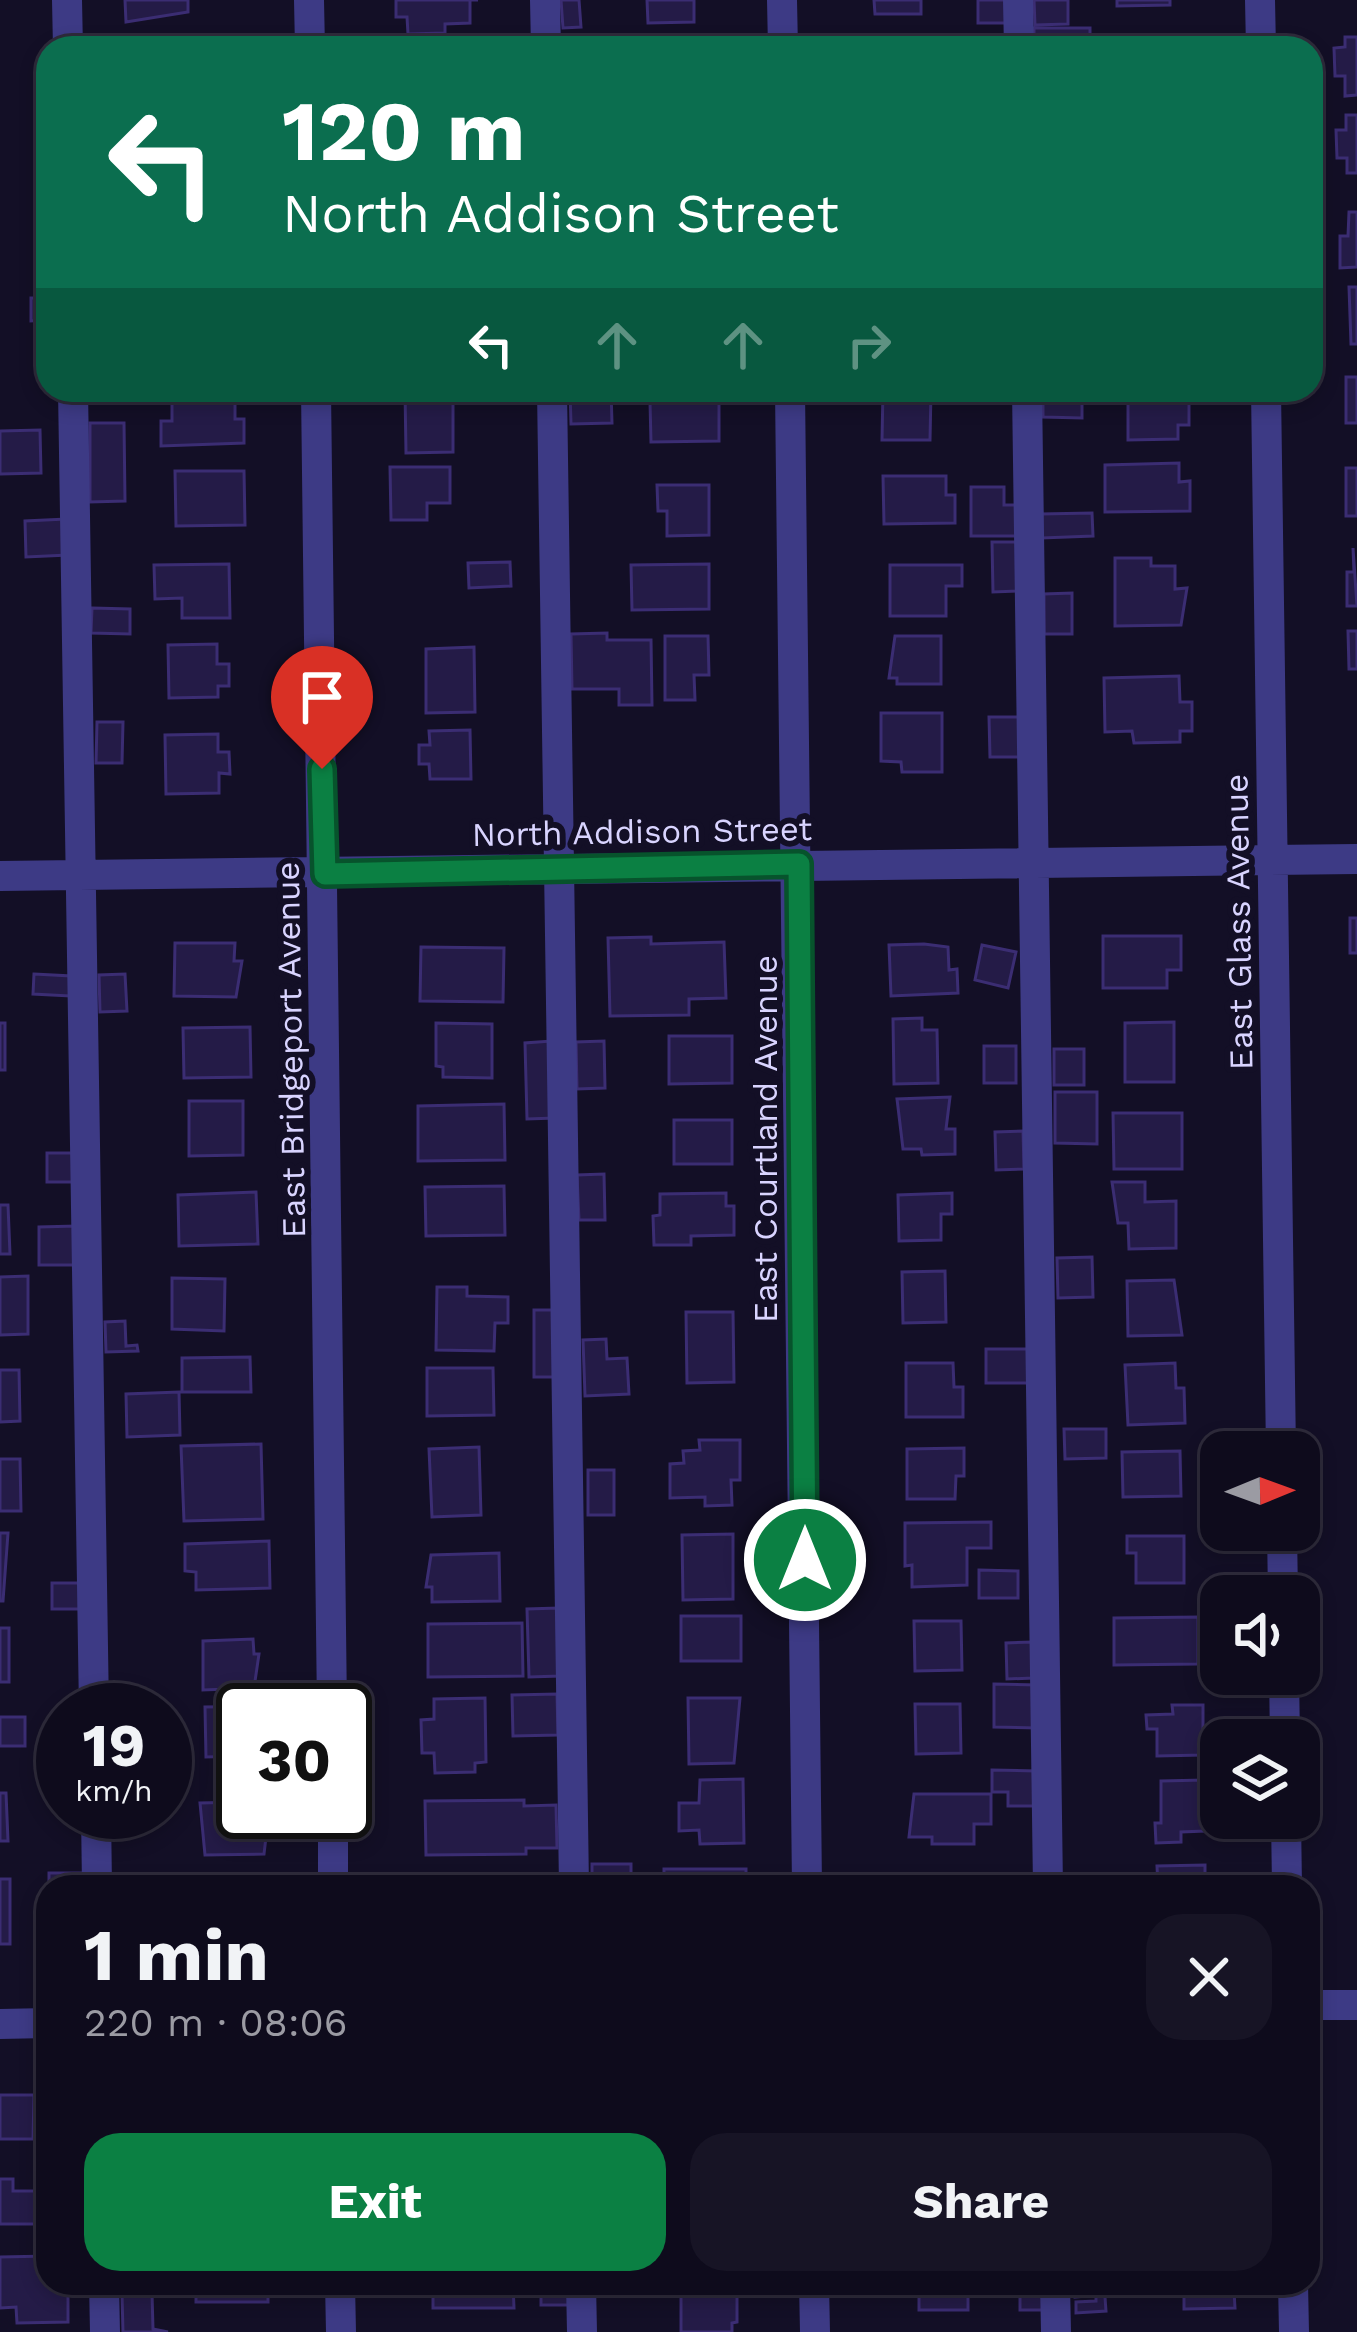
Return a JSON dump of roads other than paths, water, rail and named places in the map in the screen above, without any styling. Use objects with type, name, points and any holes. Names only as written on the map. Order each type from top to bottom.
[{"type":"street","points":[[67,0],[68,36]]},
{"type":"street","points":[[309,0],[310,36]]},
{"type":"street","points":[[545,0],[546,36]]},
{"type":"street","points":[[782,0],[783,36]]},
{"type":"street","points":[[1018,0],[1019,36]]},
{"type":"street","points":[[1260,0],[1261,36]]},
{"type":"street","points":[[73,402],[94,1683]]},
{"type":"street","name":"East Bridgeport Avenue","points":[[316,402],[332,1683]]},
{"type":"street","points":[[552,402],[574,1875]]},
{"type":"street","name":"East Courtland Avenue","points":[[790,402],[807,1875]]},
{"type":"street","points":[[1027,402],[1048,1875]]},
{"type":"street","name":"East Glass Avenue","points":[[1266,402],[1281,1431]]},
{"type":"street","name":"North Addison Street","points":[[0,876],[1357,859]]},
{"type":"street","points":[[96,1839],[97,1875]]},
{"type":"street","points":[[333,1839],[333,1875]]},
{"type":"street","points":[[1286,1839],[1287,1875]]},
{"type":"street","points":[[1320,2005],[1357,2005]]},
{"type":"street","points":[[0,2024],[36,2023]]},
{"type":"street","points":[[104,2295],[105,2332]]},
{"type":"street","points":[[340,2295],[341,2332]]},
{"type":"street","points":[[581,2295],[582,2332]]},
{"type":"street","points":[[814,2295],[815,2332]]},
{"type":"street","points":[[1055,2295],[1056,2332]]},
{"type":"street","points":[[1293,2295],[1294,2332]]}]
